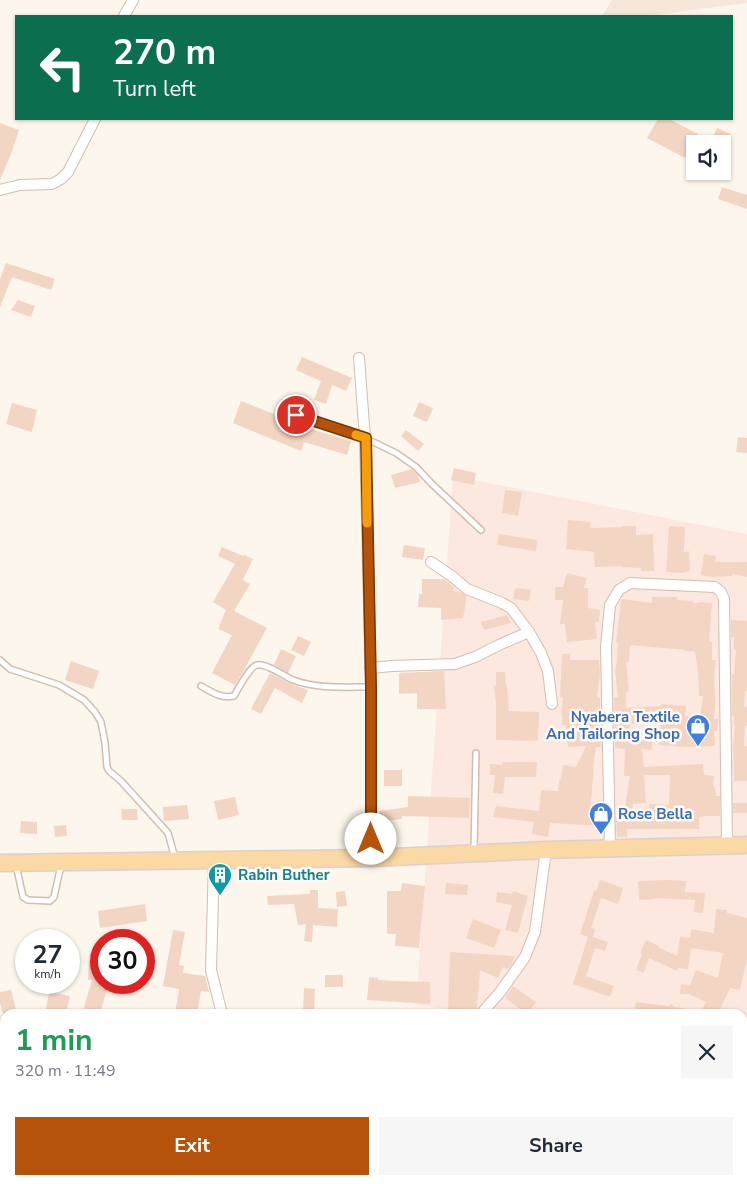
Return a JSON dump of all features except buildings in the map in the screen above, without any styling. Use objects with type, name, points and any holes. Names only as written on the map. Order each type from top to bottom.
[{"type":"main road","points":[[8,863],[371,858],[546,850],[747,845]]},
{"type":"street","points":[[125,15],[133,0]]},
{"type":"street","points":[[0,190],[20,186],[52,184],[61,179],[68,172],[94,120]]},
{"type":"street","points":[[359,358],[366,438],[371,687],[371,858]]},
{"type":"street","points":[[431,562],[467,589],[511,608],[529,632],[541,653],[548,671],[552,704]]},
{"type":"street","points":[[610,848],[606,647],[610,605],[619,590],[630,583],[715,587],[724,599],[728,845]]},
{"type":"street","points":[[370,668],[455,664],[475,657],[529,632]]},
{"type":"street","points":[[485,1009],[501,991],[525,957],[534,932],[546,850]]},
{"type":"street","points":[[214,860],[211,970],[221,1009]]},
{"type":"lane","points":[[296,415],[366,438],[396,453],[416,466],[432,484],[481,530]]},
{"type":"lane","points":[[0,660],[10,669],[60,685],[84,700],[95,712],[101,722],[109,771],[121,780],[168,833],[176,861]]},
{"type":"lane","points":[[201,686],[219,696],[227,698],[234,696],[254,666],[261,665],[293,680],[312,684],[371,687]]},
{"type":"lane","points":[[474,853],[476,753]]},
{"type":"lane","points":[[8,863],[23,897],[28,900],[50,901],[54,897],[62,862]]},
{"type":"shaded area","points":[[612,0],[747,0],[747,3],[654,15],[603,15]]},
{"type":"shaded area","points":[[453,476],[747,534],[747,1009],[448,1009],[416,1005]]},
{"type":"slow traffic","points":[[356,435],[366,438],[367,523]]},
{"type":"place","name":"Nyabera Textile And Tailoring Shop","points":[[698,747]]},
{"type":"place","name":"Rose Bella","points":[[601,835]]},
{"type":"place","name":"Rabin Buther","points":[[220,896]]},
{"type":"route","points":[[296,415],[366,438],[371,687],[371,839]]}]
